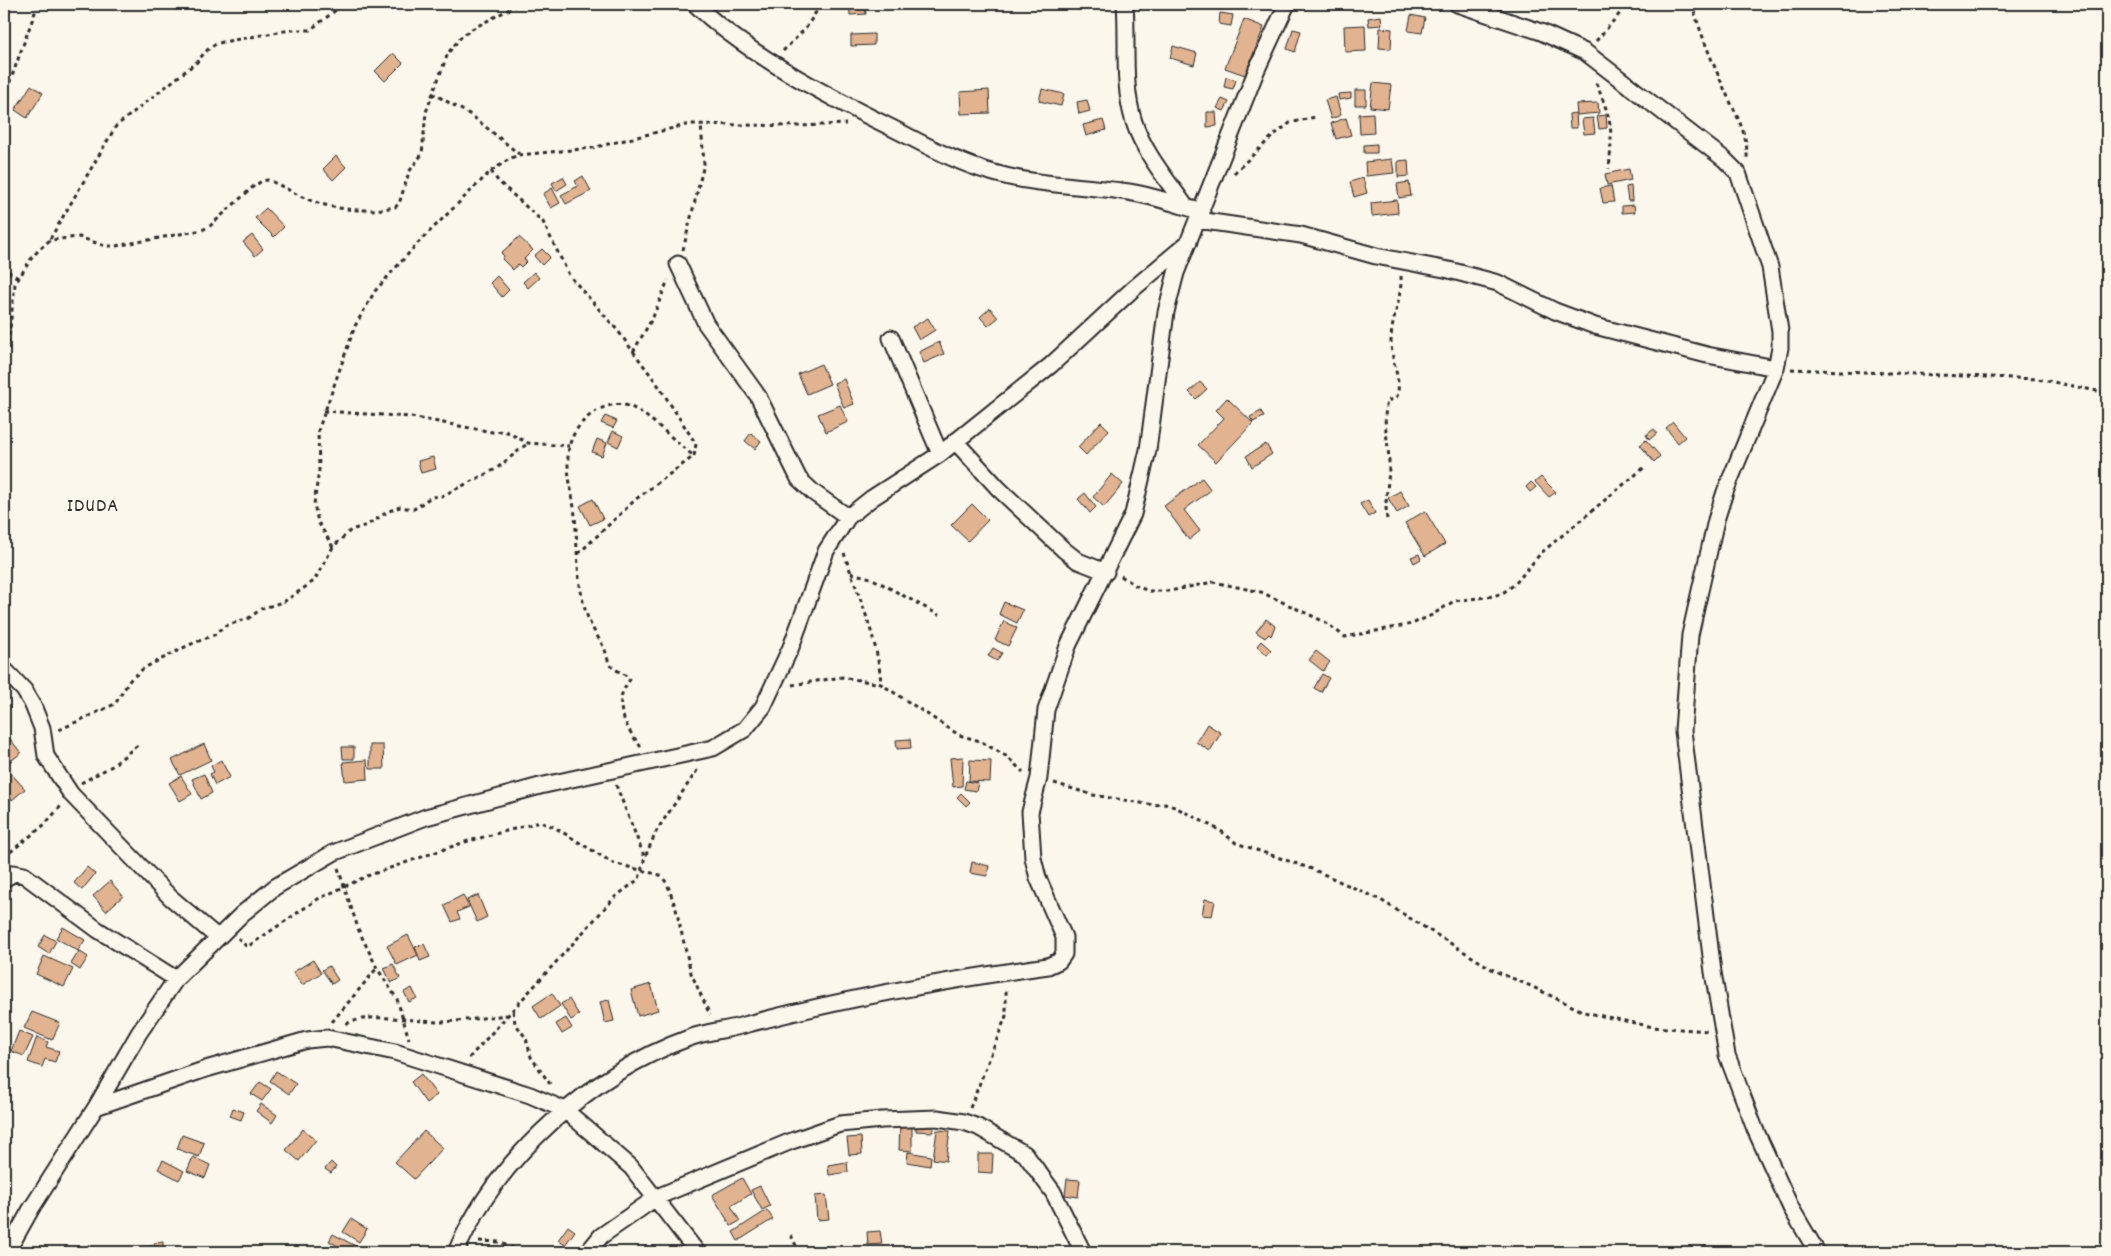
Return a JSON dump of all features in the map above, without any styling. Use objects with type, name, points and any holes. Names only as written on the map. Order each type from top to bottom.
[{"type":"street","points":[[695,4],[720,25],[772,62],[855,111],[953,159],[994,173],[1035,183],[1123,191],[1186,207],[1200,216],[1301,235],[1401,261],[1449,270],[1498,284],[1555,311],[1595,326],[1650,342],[1776,368]]},
{"type":"street","points":[[1125,4],[1126,64],[1134,122],[1161,171],[1186,207]]},
{"type":"street","points":[[459,1247],[489,1194],[507,1170],[561,1108],[644,1059],[690,1038],[718,1031],[822,1006],[952,979],[1048,966],[1059,961],[1064,954],[1064,936],[1038,878],[1033,858],[1030,812],[1032,777],[1046,710],[1068,646],[1107,570],[1132,514],[1148,450],[1166,312],[1176,274],[1257,68],[1287,4]]},
{"type":"street","points":[[1457,4],[1476,6],[1585,52],[1706,144],[1738,174],[1770,267],[1778,306],[1780,348],[1776,368],[1725,492],[1716,520],[1690,635],[1683,730],[1713,972],[1727,1055],[1755,1129],[1791,1208],[1817,1252]]},
{"type":"street","points":[[7,1252],[31,1209],[96,1107],[139,1033],[176,979],[217,937],[274,887],[333,853],[454,808],[610,770],[713,748],[746,729],[763,707],[791,647],[826,551],[848,518],[872,498],[940,454],[1052,365],[1133,289],[1190,241]]},
{"type":"street","points":[[678,264],[706,324],[758,396],[799,479],[814,494],[848,518]]},
{"type":"street","points":[[891,338],[940,454]]},
{"type":"street","points":[[955,441],[999,489],[1064,550],[1078,560],[1107,570]]},
{"type":"street","points":[[4,669],[24,690],[32,703],[42,728],[51,765],[71,794],[170,897],[217,937]]},
{"type":"street","points":[[4,879],[14,873],[24,875],[98,930],[176,979]]},
{"type":"street","points":[[96,1107],[265,1050],[323,1038],[395,1052],[561,1108],[631,1166],[657,1197],[697,1252]]},
{"type":"street","points":[[588,1252],[601,1236],[657,1197],[789,1142],[840,1124],[937,1118],[964,1122],[1003,1139],[1025,1154],[1053,1192],[1083,1252]]},
{"type":"path","points":[[4,98],[38,4]]},
{"type":"path","points":[[4,350],[8,346],[14,292],[18,278],[33,256],[50,240],[116,126],[196,62],[213,45],[290,30],[310,30],[344,4]]},
{"type":"path","points":[[50,240],[79,237],[105,246],[116,246],[202,230],[210,226],[262,181],[268,180],[306,198],[334,208],[395,208],[401,198],[409,172],[422,154],[424,125],[432,93],[448,53],[462,36],[519,4]]},
{"type":"path","points":[[772,62],[806,28],[821,4]]},
{"type":"path","points":[[1585,52],[1628,4]]},
{"type":"path","points":[[1692,4],[1699,32],[1742,129],[1747,147],[1747,160],[1738,174]]},
{"type":"path","points":[[1594,78],[1610,116],[1612,130],[1609,169]]},
{"type":"path","points":[[432,93],[471,115],[519,155]]},
{"type":"path","points":[[1211,185],[1242,167],[1274,135],[1290,124],[1315,118]]},
{"type":"path","points":[[333,547],[318,522],[314,504],[319,470],[318,430],[323,411],[342,368],[355,326],[375,292],[437,224],[491,171],[510,158],[519,155],[592,148],[690,124],[799,126],[879,122]]},
{"type":"path","points":[[633,352],[653,317],[665,286],[678,264],[704,164],[701,124]]},
{"type":"path","points":[[491,171],[498,181],[543,222],[569,276],[606,316],[689,430],[696,444],[694,456],[636,499],[578,554]]},
{"type":"path","points":[[1387,519],[1385,503],[1389,464],[1384,420],[1387,401],[1396,398],[1399,391],[1391,342],[1392,328],[1400,300],[1401,261]]},
{"type":"path","points":[[4,264],[9,272],[18,278]]},
{"type":"path","points":[[1776,368],[2038,379],[2107,393]]},
{"type":"path","points":[[652,762],[630,732],[624,720],[621,696],[630,679],[611,666],[587,616],[580,590],[578,554],[568,467],[569,446],[582,423],[595,412],[611,404],[626,405],[662,429],[694,456]]},
{"type":"path","points":[[323,411],[411,417],[492,432],[505,431],[528,443],[569,446]]},
{"type":"path","points":[[44,740],[56,731],[114,704],[130,680],[144,668],[216,634],[225,626],[249,618],[261,609],[285,601],[314,581],[333,547],[351,530],[367,525],[389,511],[400,507],[414,509],[431,497],[442,496],[496,468],[528,443]]},
{"type":"path","points":[[1107,570],[1149,591],[1170,591],[1213,582],[1261,592],[1325,622],[1345,637],[1357,636],[1412,624],[1432,615],[1454,601],[1494,596],[1504,592],[1515,584],[1541,553],[1646,466]]},
{"type":"path","points":[[836,534],[851,572],[878,659],[881,684]]},
{"type":"path","points":[[851,572],[872,578],[939,615]]},
{"type":"path","points":[[774,683],[796,685],[827,678],[842,677],[881,684],[959,735],[980,741],[1006,756],[1032,777],[1093,795],[1153,804],[1166,804],[1177,808],[1221,831],[1236,843],[1312,869],[1378,899],[1495,971],[1584,1012],[1653,1027],[1685,1028],[1723,1034]]},
{"type":"path","points":[[4,858],[44,825],[82,783],[112,766],[139,744]]},
{"type":"path","points":[[456,1071],[616,897],[636,884],[642,870],[644,857],[669,810],[713,748]]},
{"type":"path","points":[[610,770],[644,857]]},
{"type":"path","points":[[229,926],[244,946],[247,947],[318,899],[344,887],[401,863],[465,842],[540,822],[554,828],[612,863],[660,875],[667,883],[685,941],[692,973],[718,1031]]},
{"type":"path","points":[[333,853],[359,931],[377,968],[397,999],[404,1020]]},
{"type":"path","points":[[323,1038],[377,968]]},
{"type":"path","points":[[964,1122],[1006,1016],[1007,989],[994,974]]},
{"type":"path","points":[[513,1011],[515,1023],[526,1038],[530,1057],[554,1090],[561,1108]]},
{"type":"path","points":[[323,1038],[351,1022],[379,1018],[446,1022],[509,1015]]},
{"type":"path","points":[[791,1235],[800,1252]]},
{"type":"path","points":[[459,1247],[499,1242],[521,1252]]},
{"type":"building","points":[[849,4],[865,4],[866,14],[850,15]]},
{"type":"building","points":[[1220,13],[1233,15],[1231,26],[1219,24]]},
{"type":"building","points":[[1411,15],[1425,18],[1422,33],[1408,31]]},
{"type":"building","points":[[1381,16],[1382,25],[1369,26],[1368,18]]},
{"type":"building","points":[[1244,19],[1264,27],[1245,75],[1225,68]]},
{"type":"building","points":[[1365,25],[1366,51],[1345,52],[1344,26]]},
{"type":"building","points":[[1380,28],[1392,29],[1391,49],[1379,48]]},
{"type":"building","points":[[1293,29],[1301,31],[1295,52],[1287,49]]},
{"type":"building","points":[[874,34],[874,45],[851,46],[851,35]]},
{"type":"building","points":[[1173,46],[1197,53],[1194,65],[1170,58]]},
{"type":"building","points":[[393,53],[403,63],[385,81],[375,71]]},
{"type":"building","points":[[1226,77],[1236,80],[1233,89],[1224,87]]},
{"type":"building","points":[[1373,83],[1391,85],[1388,109],[1370,107]]},
{"type":"building","points":[[31,85],[43,93],[27,118],[15,110]]},
{"type":"building","points":[[1042,89],[1064,94],[1061,106],[1039,101]]},
{"type":"building","points":[[989,90],[990,113],[961,114],[960,92]]},
{"type":"building","points":[[1355,90],[1366,90],[1366,105],[1355,105]]},
{"type":"building","points":[[1351,93],[1351,98],[1339,100],[1338,94]]},
{"type":"building","points":[[1336,97],[1341,115],[1331,119],[1325,100]]},
{"type":"building","points":[[1222,99],[1229,102],[1224,111],[1217,108]]},
{"type":"building","points":[[1087,100],[1090,111],[1079,114],[1077,102]]},
{"type":"building","points":[[1598,103],[1599,113],[1577,115],[1576,104]]},
{"type":"building","points":[[1207,112],[1216,112],[1217,126],[1207,127]]},
{"type":"building","points":[[1373,113],[1374,133],[1360,134],[1359,114]]},
{"type":"building","points":[[1576,113],[1577,128],[1570,128],[1569,114]]},
{"type":"building","points":[[1606,115],[1607,128],[1599,129],[1597,116]]},
{"type":"building","points":[[1346,118],[1351,135],[1336,139],[1331,123]]},
{"type":"building","points":[[1593,118],[1595,133],[1584,134],[1582,119]]},
{"type":"building","points":[[1103,120],[1106,130],[1086,136],[1083,125]]},
{"type":"building","points":[[1377,144],[1377,153],[1364,153],[1364,145]]},
{"type":"building","points":[[336,156],[346,167],[333,180],[323,169]]},
{"type":"building","points":[[1392,159],[1394,173],[1366,176],[1365,162]]},
{"type":"building","points":[[1408,160],[1409,176],[1398,177],[1398,161]]},
{"type":"building","points":[[1629,169],[1631,180],[1607,185],[1605,174]]},
{"type":"building","points":[[583,176],[591,191],[566,204],[561,195],[578,186],[575,181]]},
{"type":"building","points":[[563,177],[567,184],[556,191],[552,183]]},
{"type":"building","points":[[1363,178],[1367,193],[1354,197],[1350,182]]},
{"type":"building","points":[[1409,182],[1411,196],[1399,198],[1397,184]]},
{"type":"building","points":[[1611,186],[1614,202],[1603,203],[1600,188]]},
{"type":"building","points":[[1631,186],[1632,201],[1628,201],[1626,187]]},
{"type":"building","points":[[552,188],[560,203],[551,208],[543,194]]},
{"type":"building","points":[[1397,200],[1398,213],[1372,216],[1371,203]]},
{"type":"building","points":[[1634,205],[1635,212],[1622,213],[1622,206]]},
{"type":"building","points":[[266,208],[284,227],[274,237],[255,218]]},
{"type":"building","points":[[252,235],[263,249],[255,256],[243,242]]},
{"type":"building","points":[[519,237],[533,250],[524,259],[527,261],[521,267],[518,264],[513,270],[502,259],[504,256],[501,253]]},
{"type":"building","points":[[542,249],[550,257],[542,265],[534,256]]},
{"type":"building","points":[[534,272],[539,278],[528,288],[523,282]]},
{"type":"building","points":[[497,276],[509,290],[502,297],[490,283]]},
{"type":"building","points":[[990,308],[998,318],[988,326],[980,317]]},
{"type":"building","points":[[928,318],[935,330],[919,340],[912,327]]},
{"type":"building","points":[[939,342],[944,354],[924,363],[919,352]]},
{"type":"building","points":[[821,364],[830,384],[807,394],[798,374]]},
{"type":"building","points":[[844,379],[854,404],[844,408],[834,383]]},
{"type":"building","points":[[1200,382],[1207,389],[1196,399],[1189,392]]},
{"type":"building","points":[[1227,398],[1253,423],[1216,462],[1198,445],[1224,418],[1216,410]]},
{"type":"building","points":[[840,405],[848,422],[826,432],[818,414]]},
{"type":"building","points":[[1261,411],[1264,417],[1253,422],[1250,417]]},
{"type":"building","points":[[605,416],[617,421],[613,428],[601,423]]},
{"type":"building","points":[[1101,422],[1109,430],[1086,455],[1078,447]]},
{"type":"building","points":[[1673,422],[1685,437],[1678,443],[1666,428]]},
{"type":"building","points":[[1654,429],[1657,433],[1649,440],[1646,435]]},
{"type":"building","points":[[613,431],[623,436],[618,447],[608,442]]},
{"type":"building","points":[[751,433],[761,441],[755,449],[745,441]]},
{"type":"building","points":[[597,439],[607,443],[602,456],[592,452]]},
{"type":"building","points":[[1646,440],[1660,456],[1654,462],[1640,445]]},
{"type":"building","points":[[1266,444],[1272,454],[1252,467],[1246,456]]},
{"type":"building","points":[[433,457],[436,469],[421,473],[418,461]]},
{"type":"building","points":[[1112,474],[1123,484],[1104,507],[1093,497]]},
{"type":"building","points":[[1541,477],[1556,492],[1549,497],[1535,482]]},
{"type":"building","points":[[1202,478],[1211,490],[1184,510],[1200,531],[1189,540],[1164,506]]},
{"type":"building","points":[[1531,482],[1536,487],[1530,492],[1526,487]]},
{"type":"building","points":[[1400,491],[1409,506],[1397,513],[1388,498]]},
{"type":"building","points":[[1085,493],[1096,507],[1090,513],[1078,499]]},
{"type":"building","points":[[593,499],[603,519],[590,525],[580,506]]},
{"type":"building","points":[[1368,500],[1375,513],[1368,517],[1360,504]]},
{"type":"building","points":[[972,504],[988,520],[968,541],[951,525]]},
{"type":"building","points":[[1425,511],[1445,544],[1425,556],[1405,523]]},
{"type":"building","points":[[1419,554],[1421,559],[1414,563],[1411,557]]},
{"type":"building","points":[[1004,602],[1023,610],[1017,623],[999,614]]},
{"type":"building","points":[[1266,619],[1275,626],[1271,636],[1269,634],[1265,638],[1256,632]]},
{"type":"building","points":[[1004,621],[1017,628],[1008,646],[995,640]]},
{"type":"building","points":[[1261,641],[1271,650],[1267,655],[1257,646]]},
{"type":"building","points":[[993,648],[1002,653],[997,661],[988,656]]},
{"type":"building","points":[[1316,651],[1330,662],[1323,671],[1309,660]]},
{"type":"building","points":[[1322,674],[1329,678],[1321,692],[1314,688]]},
{"type":"building","points":[[1207,724],[1221,733],[1210,751],[1196,742]]},
{"type":"building","points":[[4,731],[21,753],[7,764],[4,760]]},
{"type":"building","points":[[910,739],[911,748],[897,749],[896,740]]},
{"type":"building","points":[[204,744],[211,760],[180,775],[172,760]]},
{"type":"building","points":[[370,745],[383,745],[384,769],[370,769]]},
{"type":"building","points":[[342,747],[354,747],[354,759],[343,759]]},
{"type":"building","points":[[963,757],[962,786],[953,787],[950,758]]},
{"type":"building","points":[[221,760],[230,777],[215,785],[210,774],[214,772],[211,766]]},
{"type":"building","points":[[367,760],[368,779],[345,781],[343,762]]},
{"type":"building","points":[[970,760],[991,761],[990,782],[969,781]]},
{"type":"building","points":[[7,769],[25,789],[12,800],[4,790],[4,772]]},
{"type":"building","points":[[204,774],[212,793],[201,799],[192,779]]},
{"type":"building","points":[[181,776],[192,794],[180,801],[169,783]]},
{"type":"building","points":[[966,781],[978,783],[976,791],[964,789]]},
{"type":"building","points":[[961,793],[970,802],[966,806],[957,797]]},
{"type":"building","points":[[972,862],[989,866],[987,876],[970,873]]},
{"type":"building","points":[[87,867],[95,874],[82,890],[74,883]]},
{"type":"building","points":[[110,881],[123,896],[106,911],[93,896]]},
{"type":"building","points":[[463,895],[469,907],[457,912],[460,919],[452,922],[444,905]]},
{"type":"building","points":[[478,895],[487,917],[477,922],[467,900]]},
{"type":"building","points":[[1205,899],[1215,901],[1212,916],[1202,915]]},
{"type":"building","points":[[63,927],[85,940],[78,951],[56,938]]},
{"type":"building","points":[[45,935],[56,941],[49,954],[38,947]]},
{"type":"building","points":[[408,935],[418,955],[397,965],[387,946]]},
{"type":"building","points":[[424,944],[430,957],[420,961],[415,947]]},
{"type":"building","points":[[79,951],[88,957],[80,970],[71,964]]},
{"type":"building","points":[[44,956],[73,969],[64,987],[36,974]]},
{"type":"building","points":[[313,960],[321,973],[302,985],[293,972]]},
{"type":"building","points":[[393,964],[400,978],[391,983],[384,968]]},
{"type":"building","points":[[329,966],[338,980],[332,984],[322,970]]},
{"type":"building","points":[[651,984],[658,1010],[638,1016],[631,990]]},
{"type":"building","points":[[412,988],[417,998],[409,1002],[404,992]]},
{"type":"building","points":[[552,993],[560,1006],[541,1019],[533,1006]]},
{"type":"building","points":[[569,999],[579,1015],[571,1020],[561,1004]]},
{"type":"building","points":[[609,1000],[614,1021],[605,1023],[600,1002]]},
{"type":"building","points":[[32,1012],[60,1023],[52,1040],[24,1028]]},
{"type":"building","points":[[566,1018],[572,1028],[562,1034],[556,1024]]},
{"type":"building","points":[[19,1031],[33,1037],[24,1056],[11,1051]]},
{"type":"building","points":[[37,1037],[48,1042],[46,1047],[59,1051],[55,1062],[45,1059],[42,1067],[28,1062]]},
{"type":"building","points":[[276,1071],[296,1084],[289,1094],[270,1081]]},
{"type":"building","points":[[421,1074],[437,1095],[426,1103],[411,1082]]},
{"type":"building","points":[[260,1082],[271,1089],[262,1101],[251,1094]]},
{"type":"building","points":[[261,1104],[277,1115],[272,1123],[256,1111]]},
{"type":"building","points":[[233,1108],[244,1112],[241,1120],[230,1116]]},
{"type":"building","points":[[916,1122],[933,1123],[933,1132],[916,1131]]},
{"type":"building","points":[[900,1124],[912,1124],[912,1151],[899,1150]]},
{"type":"building","points":[[303,1129],[316,1140],[299,1161],[286,1150]]},
{"type":"building","points":[[937,1130],[950,1131],[946,1161],[933,1159]]},
{"type":"building","points":[[424,1131],[443,1148],[414,1179],[395,1162]]},
{"type":"building","points":[[182,1135],[204,1143],[199,1157],[177,1149]]},
{"type":"building","points":[[861,1137],[862,1154],[849,1155],[847,1138]]},
{"type":"building","points":[[908,1152],[931,1156],[930,1166],[907,1162]]},
{"type":"building","points":[[978,1154],[993,1154],[992,1173],[978,1172]]},
{"type":"building","points":[[193,1157],[210,1165],[205,1178],[187,1171]]},
{"type":"building","points":[[163,1160],[184,1171],[179,1180],[158,1169]]},
{"type":"building","points":[[331,1162],[336,1167],[331,1173],[325,1169]]},
{"type":"building","points":[[847,1162],[848,1172],[829,1175],[828,1165]]},
{"type":"building","points":[[742,1178],[751,1194],[731,1206],[740,1221],[731,1226],[712,1195]]},
{"type":"building","points":[[1067,1179],[1080,1180],[1078,1197],[1065,1195]]},
{"type":"building","points":[[760,1186],[770,1206],[762,1210],[751,1190]]},
{"type":"building","points":[[826,1195],[829,1219],[817,1220],[815,1196]]},
{"type":"building","points":[[767,1210],[773,1219],[738,1241],[733,1232]]},
{"type":"building","points":[[351,1219],[367,1229],[359,1242],[343,1232]]},
{"type":"building","points":[[568,1226],[575,1231],[565,1245],[558,1240]]},
{"type":"building","points":[[880,1231],[882,1244],[868,1245],[867,1232]]},
{"type":"building","points":[[333,1234],[361,1249],[359,1252],[349,1252],[329,1241]]},
{"type":"building","points":[[163,1242],[163,1248],[155,1248],[154,1243]]},
{"type":"building","points":[[328,1245],[338,1252],[323,1252]]},
{"type":"building","points":[[153,1246],[153,1252],[140,1252],[139,1248]]},
{"type":"district","name":"IDUDA","points":[[93,507]]}]
